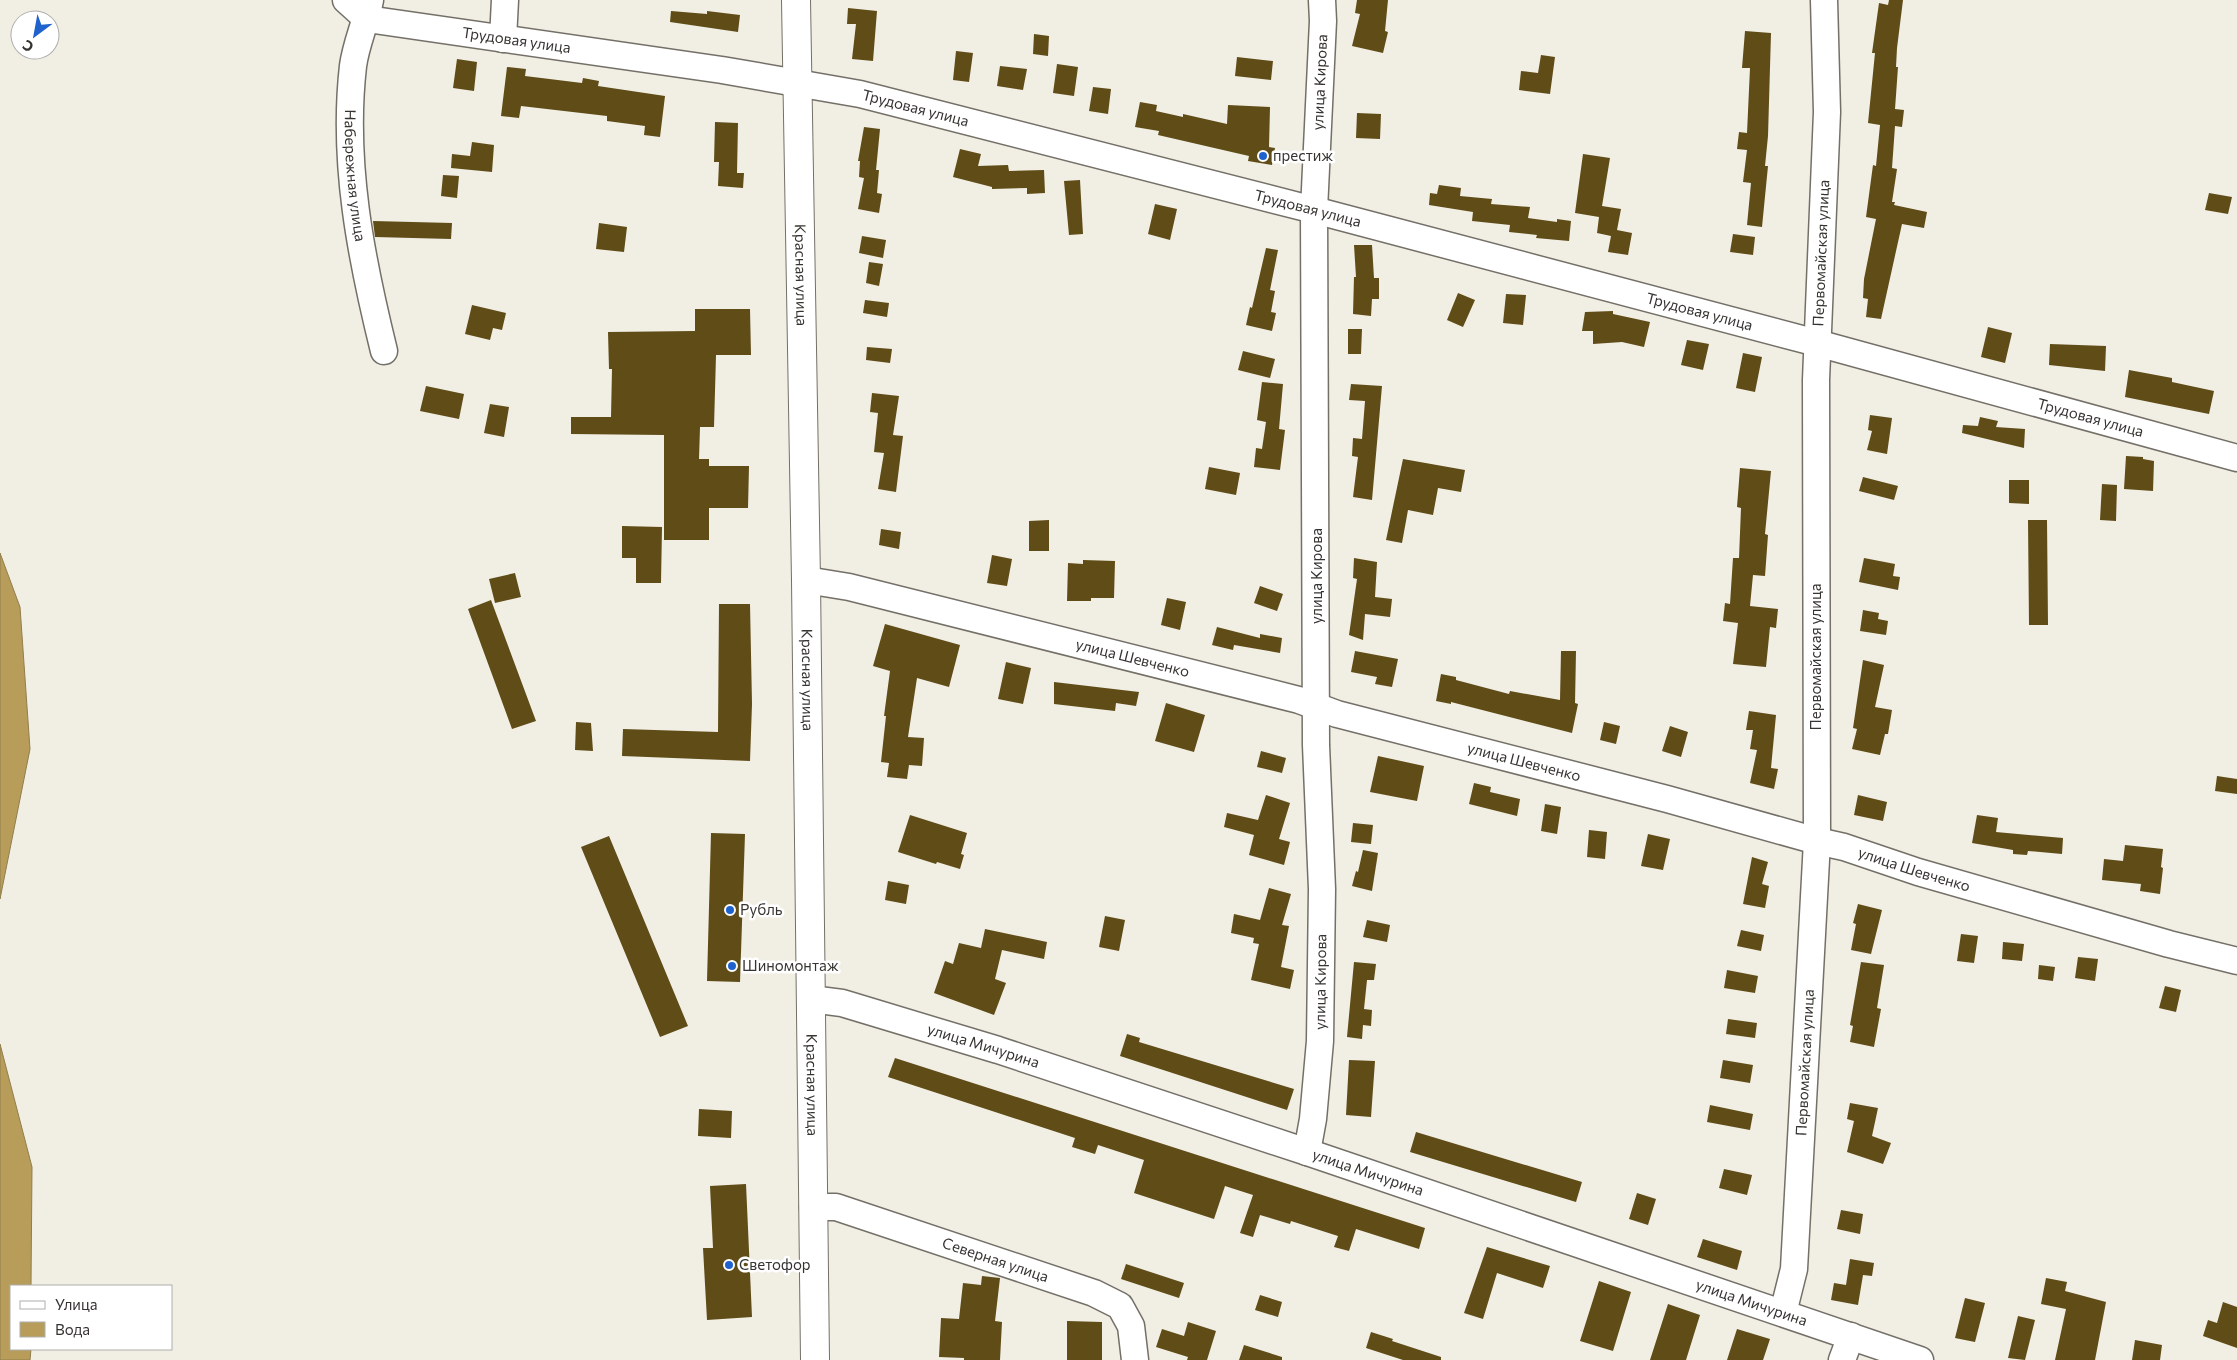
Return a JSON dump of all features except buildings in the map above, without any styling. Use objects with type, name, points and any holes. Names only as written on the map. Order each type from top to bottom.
[{"type":"main road","name":"Красная улица","points":[[796,0],[806,580],[815,1360]]},
{"type":"street","points":[[346,0],[368,10]]},
{"type":"street","points":[[503,39],[505,0]]},
{"type":"street","name":"улица Кирова","points":[[1307,1152],[1313,1119],[1320,1032],[1322,889],[1316,745],[1318,707],[1314,210],[1322,0]]},
{"type":"street","name":"Первомайская улица","points":[[1783,1313],[1794,1269],[1817,841],[1815,761],[1817,343],[1826,112],[1824,0]]},
{"type":"street","name":"Трудовая улица","points":[[368,10],[503,39],[860,94],[1314,210],[1817,343],[2237,458]]},
{"type":"street","name":"Набережная улица","points":[[368,10],[357,43],[353,67],[350,142],[357,225],[368,286],[384,351]]},
{"type":"street","name":"улица Шевченко","points":[[806,580],[868,592],[1289,698],[1337,714],[1667,799],[1844,847],[1918,872],[2160,942],[2237,962]]},
{"type":"street","name":"улица Мичурина","points":[[811,999],[842,1003],[998,1050],[1307,1152],[1920,1360]]},
{"type":"street","name":"Северная улица","points":[[813,1207],[836,1208],[1094,1293],[1120,1306],[1131,1326],[1135,1360]]},
{"type":"street","points":[[1842,1360],[1851,1336]]},
{"type":"water","points":[[0,553],[20,607],[30,749],[0,899]]},
{"type":"water","points":[[0,1044],[32,1167],[31,1285],[10,1285],[10,1350],[31,1350],[30,1360],[0,1360]]},
{"type":"place","name":"престиж","points":[[1263,156]]},
{"type":"place","name":"Рубль","points":[[730,910]]},
{"type":"place","name":"Шиномонтаж","points":[[732,966]]},
{"type":"place","name":"Светофор","points":[[729,1265]]}]
